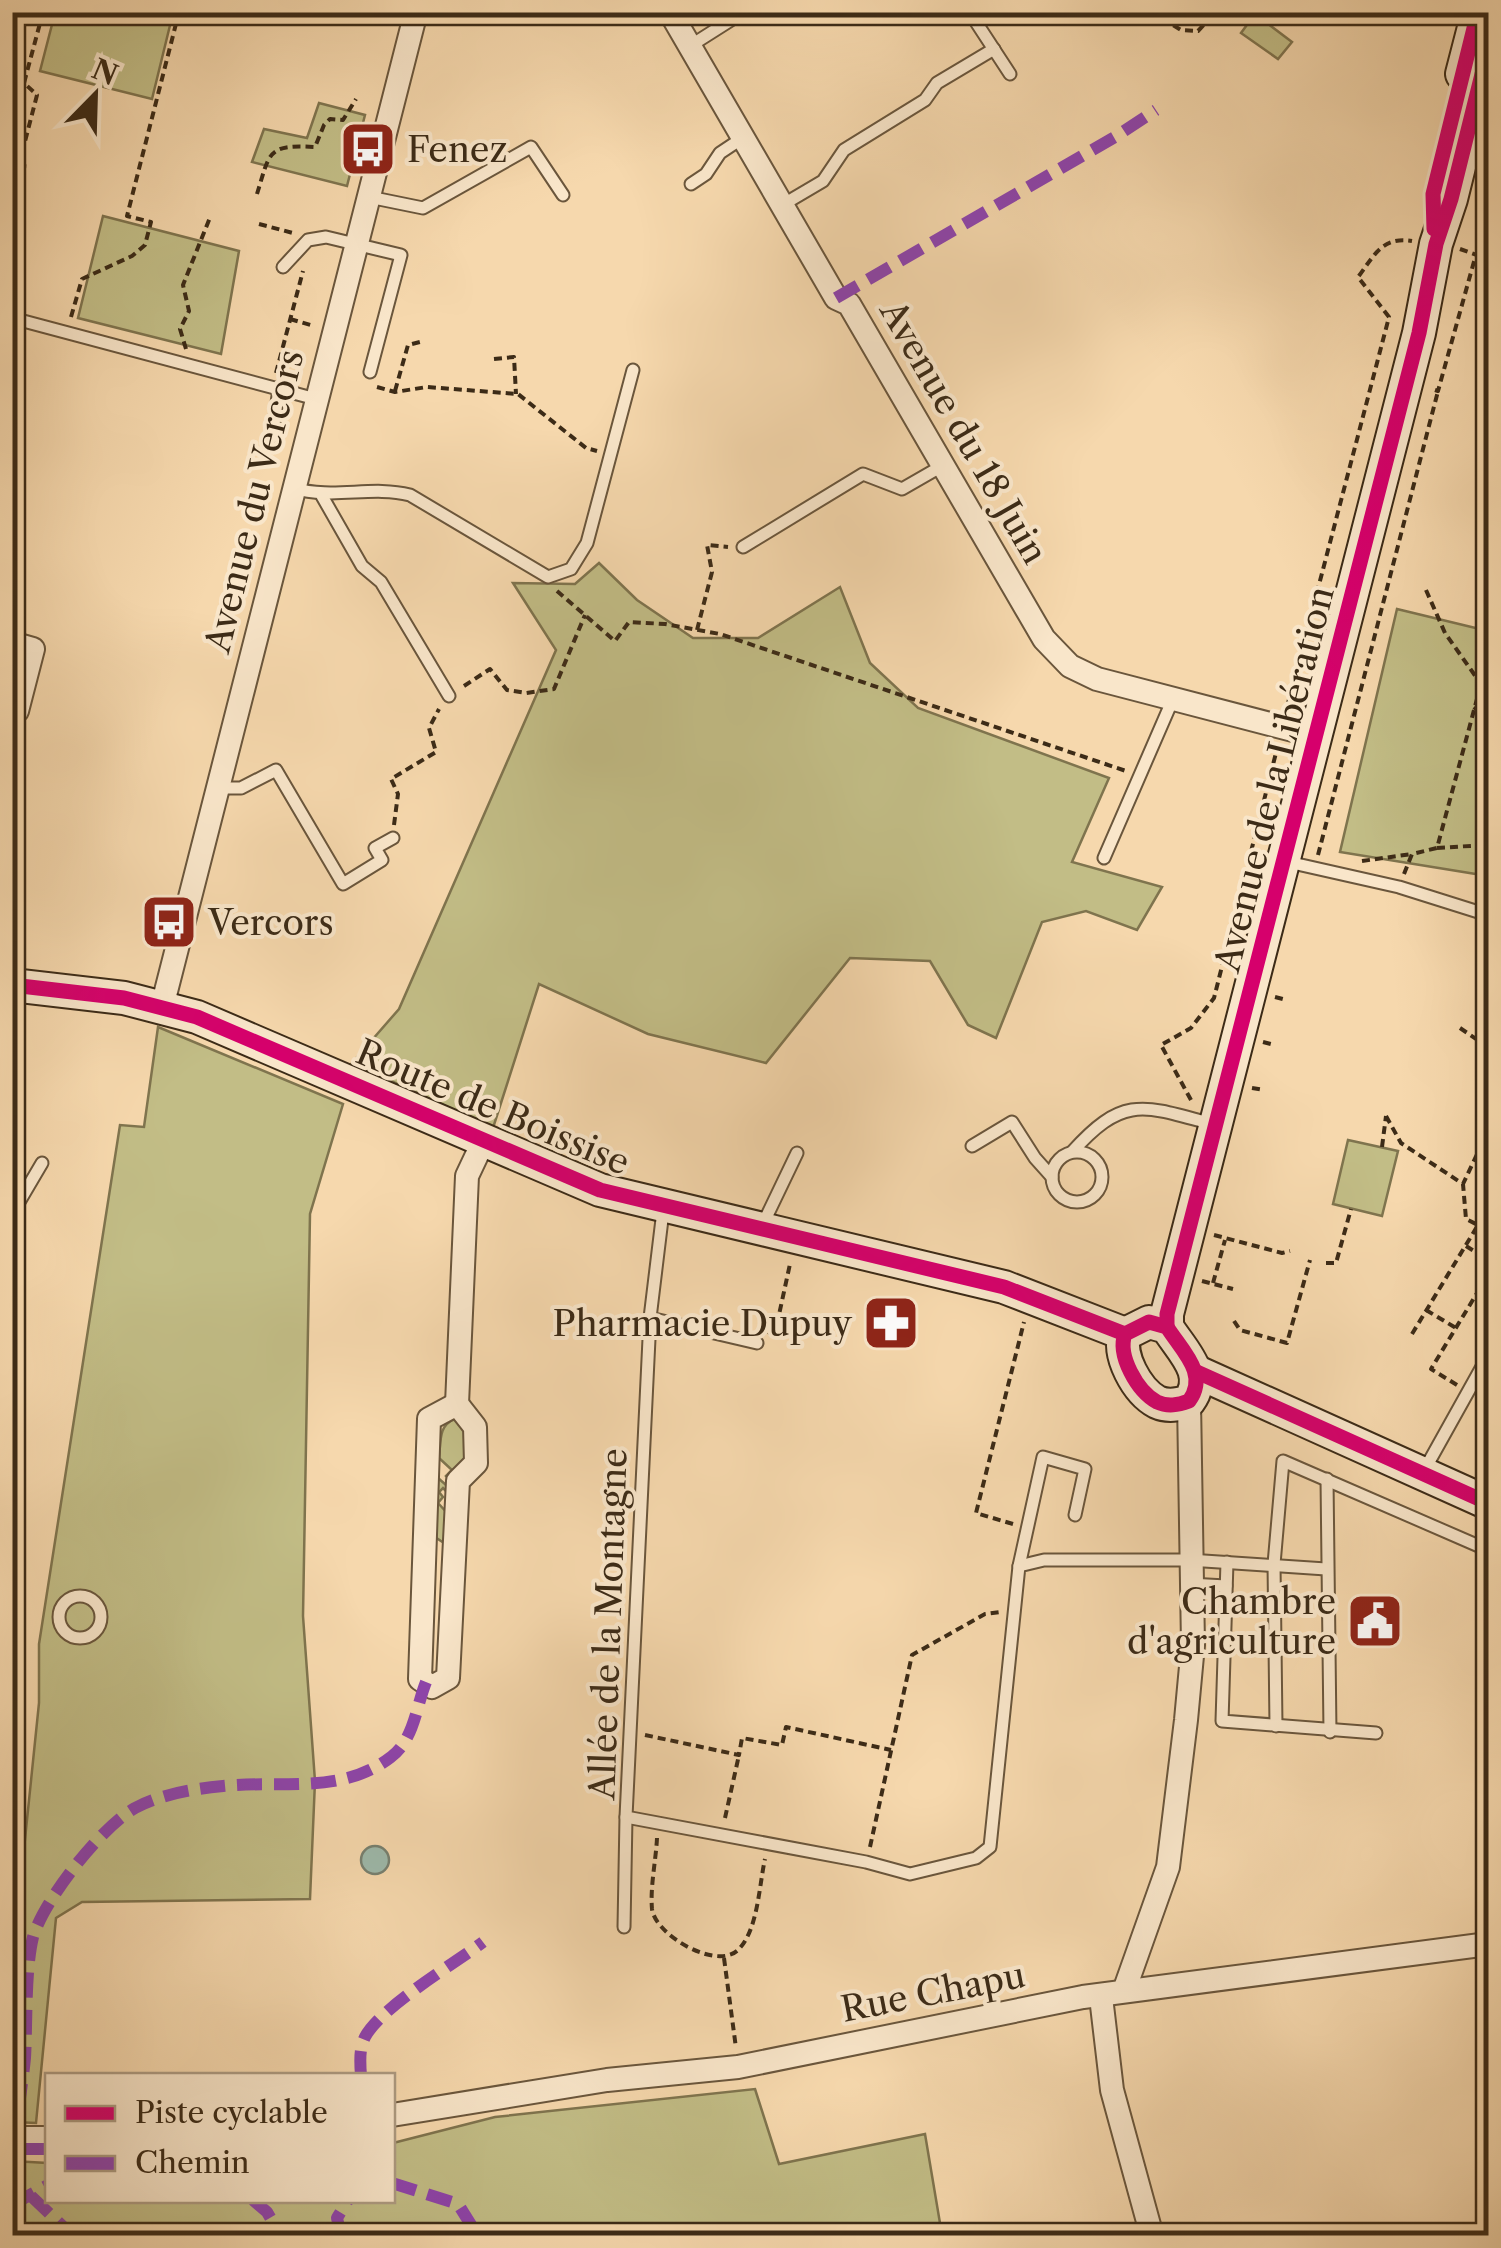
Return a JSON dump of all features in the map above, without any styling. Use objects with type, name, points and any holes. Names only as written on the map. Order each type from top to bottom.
[{"type":"street","name":"Avenue du Vercors","points":[[162,1007],[416,12]]},
{"type":"street","name":"Avenue du 18 Juin","points":[[670,12],[836,298],[849,304],[1044,639],[1070,666],[1096,679],[1316,736]]},
{"type":"street","name":"Avenue de la Libération","points":[[1436,244],[1433,194],[1478,12]]},
{"type":"street","name":"Avenue de la Libération","points":[[1167,1327],[1166,1314],[1205,1122],[1293,863],[1316,736],[1419,333],[1436,244],[1488,50]]},
{"type":"street","points":[[12,643],[33,649],[17,712],[12,710]]},
{"type":"street","name":"Route de Boissise","points":[[12,985],[80,990],[197,1017],[600,1190],[925,1267],[1030,1296],[1125,1334]]},
{"type":"street","points":[[457,1404],[429,1420],[420,1679],[432,1687],[448,1678],[458,1481],[476,1463],[475,1427],[457,1404],[467,1176],[484,1140]]},
{"type":"street","points":[[1152,2236],[1112,2090],[1112,1994],[1168,1867],[1192,1645],[1189,1572],[1193,1387],[1167,1327],[1149,1322],[1125,1334],[1121,1344],[1124,1359],[1146,1393],[1158,1402],[1172,1405],[1193,1387]]},
{"type":"street","points":[[1193,1387],[1422,1473],[1488,1503]]},
{"type":"street","name":"Rue Chapu","points":[[395,2115],[607,2080],[738,2067],[1065,2001],[1488,1944]]},
{"type":"street","points":[[12,2138],[45,2138]]},
{"type":"lane","points":[[690,46],[731,20]]},
{"type":"lane","points":[[976,22],[1010,74]]},
{"type":"lane","points":[[784,204],[822,181],[844,150],[925,100],[937,83],[994,49]]},
{"type":"lane","points":[[691,184],[706,174],[720,153],[744,137]]},
{"type":"lane","points":[[369,197],[423,208],[531,147],[563,195]]},
{"type":"lane","points":[[283,267],[308,240],[326,237],[400,254],[369,378]]},
{"type":"lane","points":[[12,318],[316,400]]},
{"type":"lane","points":[[294,488],[322,496],[392,490],[410,495],[548,576],[571,570],[588,543],[633,370]]},
{"type":"lane","points":[[272,437],[275,388]]},
{"type":"lane","points":[[743,548],[864,474],[902,488],[942,466]]},
{"type":"lane","points":[[322,496],[362,566],[381,582],[449,696]]},
{"type":"lane","points":[[1104,858],[1172,699]]},
{"type":"lane","points":[[218,788],[241,788],[276,770],[343,884],[382,860],[375,848],[392,838]]},
{"type":"lane","points":[[1293,863],[1399,887],[1488,914]]},
{"type":"lane","points":[[1052,1178],[1057,1161],[1072,1152],[1096,1125],[1118,1112],[1154,1108],[1205,1122]]},
{"type":"lane","points":[[972,1146],[1012,1122],[1034,1158],[1052,1178],[1058,1193],[1065,1199],[1082,1202],[1096,1193],[1100,1168],[1089,1155],[1072,1152]]},
{"type":"lane","points":[[760,1229],[797,1153]]},
{"type":"lane","points":[[12,1214],[42,1162]]},
{"type":"lane","name":"Allée de la Montagne","points":[[664,1206],[650,1318],[626,1817],[866,1862],[910,1874],[976,1858],[990,1847],[1019,1566],[1043,1457],[1085,1469],[1075,1515]]},
{"type":"lane","points":[[650,1318],[757,1342]]},
{"type":"lane","points":[[1422,1473],[1488,1356]]},
{"type":"lane","points":[[1276,1726],[1274,1564],[1283,1461],[1488,1550]]},
{"type":"lane","points":[[1327,1479],[1330,1732]]},
{"type":"lane","points":[[1019,1566],[1044,1560],[1189,1572],[1226,1586]]},
{"type":"lane","points":[[1227,1562],[1222,1721],[1376,1733]]},
{"type":"lane","points":[[1189,1572],[1227,1562],[1326,1569]]},
{"type":"lane","points":[[624,1927],[626,1817]]},
{"type":"path","points":[[15,164],[22,156],[37,95],[24,83],[43,12]]},
{"type":"path","points":[[67,332],[82,279],[132,256],[145,245],[151,222],[126,216],[179,12]]},
{"type":"path","points":[[1151,12],[1181,30],[1198,30],[1216,12]]},
{"type":"path","points":[[1287,12],[1295,19]]},
{"type":"path","points":[[257,194],[266,159],[276,151],[294,146],[315,147],[324,125],[330,120],[344,120],[356,99]]},
{"type":"path","points":[[185,364],[186,347],[180,329],[189,311],[182,285],[210,215]]},
{"type":"path","points":[[1205,1122],[1161,1045],[1191,1028],[1214,998],[1284,728],[1388,317],[1358,277],[1384,243],[1398,239],[1436,244]]},
{"type":"path","points":[[275,388],[305,260]]},
{"type":"path","points":[[290,319],[323,328]]},
{"type":"path","points":[[395,392],[408,345],[420,342]]},
{"type":"path","points":[[494,358],[514,357],[516,394]]},
{"type":"path","points":[[369,378],[395,392],[427,388],[516,394],[586,448],[611,455]]},
{"type":"path","points":[[1293,863],[1306,854],[1317,857],[1438,390]]},
{"type":"path","points":[[697,630],[712,572],[706,545],[743,548]]},
{"type":"path","points":[[548,576],[558,593],[616,640],[628,622],[720,634],[1140,776]]},
{"type":"path","points":[[1426,590],[1445,633],[1480,684],[1488,686]]},
{"type":"path","points":[[392,838],[398,794],[391,779],[436,752],[430,728],[449,696],[490,669],[507,690],[526,693],[554,689],[585,615]]},
{"type":"path","points":[[1437,848],[1480,684]]},
{"type":"path","points":[[1474,707],[1488,722]]},
{"type":"path","points":[[1351,862],[1437,848],[1487,847],[1488,838]]},
{"type":"path","points":[[1399,887],[1412,854]]},
{"type":"path","points":[[1270,996],[1287,1000]]},
{"type":"path","points":[[1460,1028],[1488,1047]]},
{"type":"path","points":[[1258,1042],[1275,1045]]},
{"type":"path","points":[[1248,1087],[1264,1090]]},
{"type":"path","points":[[1488,1094],[1488,1110]]},
{"type":"path","points":[[1382,1147],[1386,1116],[1401,1143],[1464,1184]]},
{"type":"path","points":[[1412,1334],[1478,1226],[1466,1219],[1464,1184],[1488,1131]]},
{"type":"path","points":[[1326,1263],[1336,1263],[1351,1208]]},
{"type":"path","points":[[1209,1234],[1282,1253],[1290,1251]]},
{"type":"path","points":[[1213,1284],[1225,1238]]},
{"type":"path","points":[[1466,1246],[1488,1260]]},
{"type":"path","points":[[757,1342],[766,1339],[777,1324],[792,1255]]},
{"type":"path","points":[[1234,1321],[1240,1330],[1287,1342],[1310,1260]]},
{"type":"path","points":[[1468,1391],[1431,1369],[1488,1275]]},
{"type":"path","points":[[1193,1278],[1233,1289]]},
{"type":"path","points":[[1027,1529],[976,1513],[1030,1296]]},
{"type":"path","points":[[1426,1310],[1456,1329]]},
{"type":"path","points":[[866,1862],[912,1656],[984,1614],[1014,1609]]},
{"type":"path","points":[[721,1835],[742,1738],[782,1744],[786,1726],[891,1750]]},
{"type":"path","points":[[630,1732],[739,1755]]},
{"type":"path","points":[[658,1823],[652,1910],[658,1925],[689,1948],[724,1958],[738,1952],[749,1934],[768,1845]]},
{"type":"path","points":[[724,1958],[738,2067]]},
{"type":"shaded area","points":[[55,13],[173,13],[152,99],[40,71]]},
{"type":"shaded area","points":[[1255,14],[1292,42],[1278,59],[1241,33]]},
{"type":"shaded area","points":[[319,103],[365,115],[347,186],[252,162],[264,129],[307,138]]},
{"type":"shaded area","points":[[103,216],[239,251],[221,354],[78,318]]},
{"type":"shaded area","points":[[599,563],[637,600],[693,638],[758,638],[840,587],[870,663],[918,708],[1109,778],[1072,862],[1162,887],[1137,930],[1086,911],[1042,922],[996,1038],[968,1025],[930,961],[850,958],[766,1063],[648,1034],[539,984],[493,1128],[352,1063],[399,1009],[556,650],[513,583],[575,584]]},
{"type":"shaded area","points":[[1397,609],[1488,631],[1488,876],[1340,852]]},
{"type":"shaded area","points":[[158,1027],[343,1104],[310,1214],[303,1616],[315,1781],[310,1899],[82,1902],[56,1918],[36,2123],[13,2122],[13,1956],[39,1703],[39,1644],[120,1125],[144,1127]]},
{"type":"shaded area","points":[[1348,1140],[1398,1151],[1382,1216],[1333,1204]]},
{"type":"shaded area","points":[[455,1419],[464,1425],[469,1454],[452,1497],[443,1488],[439,1492],[443,1497],[438,1503],[450,1516],[444,1543],[435,1537],[438,1478],[446,1485],[450,1480],[446,1476],[452,1470],[439,1458],[440,1440],[446,1425]]},
{"type":"shaded area","points":[[375,1846],[385,1850],[389,1860],[385,1870],[375,1874],[365,1870],[361,1860],[365,1850]]},
{"type":"shaded area","points":[[755,2089],[779,2164],[925,2134],[942,2235],[13,2235],[13,2161],[45,2163],[45,2203],[395,2203],[395,2142],[495,2117]]},
{"type":"marked path","points":[[836,298],[1156,110]]},
{"type":"marked path","points":[[45,2149],[15,2149],[25,2058],[29,1965],[39,1922],[75,1866],[121,1817],[156,1799],[223,1786],[332,1781],[372,1769],[405,1742],[426,1682]]},
{"type":"marked path","points":[[361,2073],[362,2046],[373,2025],[483,1942]]},
{"type":"marked path","points":[[395,2184],[458,2204],[478,2236]]},
{"type":"marked path","points":[[12,2205],[45,2187]]},
{"type":"marked path","points":[[31,2196],[73,2236]]},
{"type":"marked path","points":[[256,2203],[267,2212],[281,2236]]},
{"type":"marked path","points":[[341,2236],[337,2218],[346,2203]]},
{"type":"cycle path","points":[[1434,229],[1433,194],[1478,12]]},
{"type":"cycle path","points":[[1167,1327],[1167,1314],[1488,50]]},
{"type":"cycle path","points":[[12,985],[124,998],[197,1017],[600,1190],[1004,1287],[1125,1334]]},
{"type":"cycle path","points":[[1149,1322],[1167,1327],[1191,1363],[1196,1381],[1189,1401],[1173,1405],[1157,1402],[1142,1390],[1130,1372],[1124,1352],[1125,1334],[1149,1322]]},
{"type":"cycle path","points":[[1197,1372],[1488,1503]]},
{"type":"place","name":"Fenez","points":[[368,149]]},
{"type":"place","name":"Vercors","points":[[169,922]]},
{"type":"place","name":"Pharmacie Dupuy","points":[[891,1323]]},
{"type":"place","name":"Chambre d'agriculture","points":[[1375,1621]]}]
